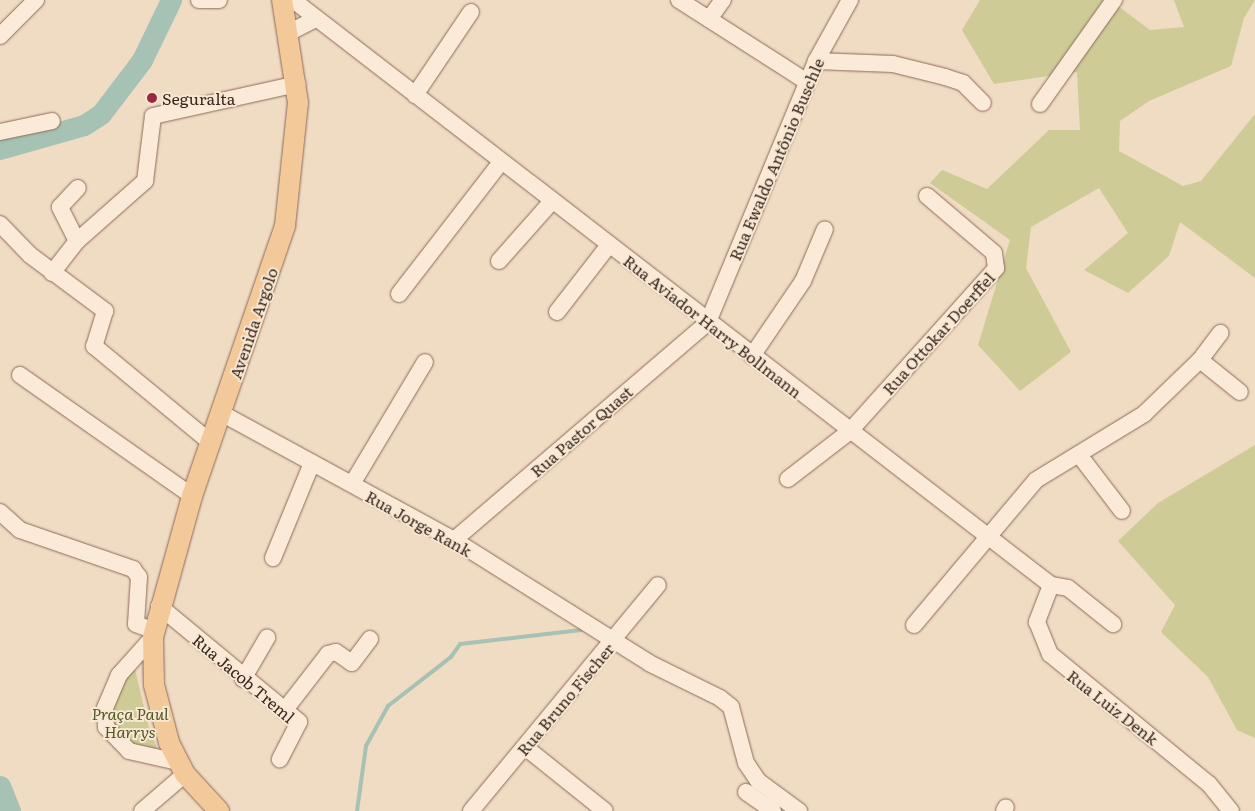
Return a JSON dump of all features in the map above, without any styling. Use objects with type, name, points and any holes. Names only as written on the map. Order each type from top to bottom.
[{"type":"main road","name":"Avenida Argolo","points":[[182,768],[154,685],[154,634],[159,606],[192,496],[285,226],[296,145],[297,84],[290,32],[282,0]]},
{"type":"main road","points":[[182,768],[219,811]]},
{"type":"street","points":[[0,36],[36,0]]},
{"type":"street","points":[[199,0],[219,0]]},
{"type":"street","name":"Rua Aviador Harry Bollmann","points":[[292,0],[1051,585],[1068,588],[1113,624]]},
{"type":"street","points":[[679,0],[808,82]]},
{"type":"street","points":[[709,19],[723,0]]},
{"type":"street","name":"Rua Ewaldo Antônio Buschle","points":[[708,322],[816,61],[850,0]]},
{"type":"street","points":[[1040,104],[1114,0]]},
{"type":"street","points":[[415,95],[471,12]]},
{"type":"street","points":[[290,32],[316,19]]},
{"type":"street","points":[[816,61],[893,64],[945,76],[963,83],[984,103]]},
{"type":"street","points":[[52,273],[77,241],[145,181],[153,116],[297,84]]},
{"type":"street","points":[[0,132],[52,121]]},
{"type":"street","points":[[399,294],[501,162]]},
{"type":"street","points":[[77,241],[60,207],[78,188]]},
{"type":"street","name":"Rua Ottokar Doerffel","points":[[788,479],[850,431],[996,268],[994,253],[927,196]]},
{"type":"street","points":[[499,261],[552,201]]},
{"type":"street","points":[[0,224],[52,273],[105,311],[94,346],[210,442]]},
{"type":"street","points":[[752,356],[803,281],[826,228]]},
{"type":"street","points":[[557,312],[609,245]]},
{"type":"street","name":"Rua Pastor Quast","points":[[454,540],[708,322]]},
{"type":"street","points":[[914,625],[1036,480],[1080,456],[1144,414],[1200,360],[1220,333]]},
{"type":"street","points":[[1200,360],[1240,392]]},
{"type":"street","points":[[352,484],[425,362]]},
{"type":"street","points":[[20,375],[192,496]]},
{"type":"street","name":"Rua Jorge Rank","points":[[221,413],[454,540],[613,640],[731,707],[746,763],[758,781],[799,811]]},
{"type":"street","points":[[1080,456],[1122,511]]},
{"type":"street","points":[[273,558],[312,462]]},
{"type":"street","points":[[0,512],[20,530],[133,570],[139,577],[136,624],[154,634],[119,675],[105,708],[106,727],[129,751],[182,768],[142,811]]},
{"type":"street","name":"Rua Bruno Fischer","points":[[471,811],[658,585]]},
{"type":"street","name":"Rua Luiz Denk","points":[[1051,585],[1036,622],[1050,654],[1197,773],[1231,811]]},
{"type":"street","name":"Rua Jacob Treml","points":[[159,606],[243,678],[299,722],[280,759]]},
{"type":"street","points":[[243,678],[267,638]]},
{"type":"street","points":[[284,711],[328,654],[336,652],[352,663],[370,639]]},
{"type":"street","points":[[525,747],[606,811]]},
{"type":"street","points":[[746,792],[773,811]]},
{"type":"green space","points":[[980,0],[1110,0],[1150,30],[1184,27],[1174,0],[1255,0],[1244,18],[1231,66],[1149,101],[1120,121],[1119,151],[1183,186],[1201,181],[1255,114],[1255,278],[1180,222],[1169,256],[1128,293],[1084,270],[1128,233],[1099,188],[1031,227],[1026,268],[1071,352],[1020,391],[978,345],[1010,240],[930,183],[942,170],[987,189],[1049,130],[1080,130],[1077,72],[994,84],[962,30]]},
{"type":"green space","points":[[1255,445],[1255,738],[1237,730],[1208,677],[1161,632],[1175,605],[1118,541],[1158,503]]},
{"type":"green space","name":"Praça Paul Harrys","points":[[133,661],[149,728],[159,753],[123,743],[111,718],[114,697]]},
{"type":"waterway","points":[[0,149],[84,125],[101,114],[142,60],[171,0]]},
{"type":"waterway","points":[[357,811],[366,746],[388,706],[451,657],[460,644],[581,630]]},
{"type":"waterway","points":[[0,786],[10,811]]},
{"type":"place","name":"Seguralta","points":[[152,98]]}]
